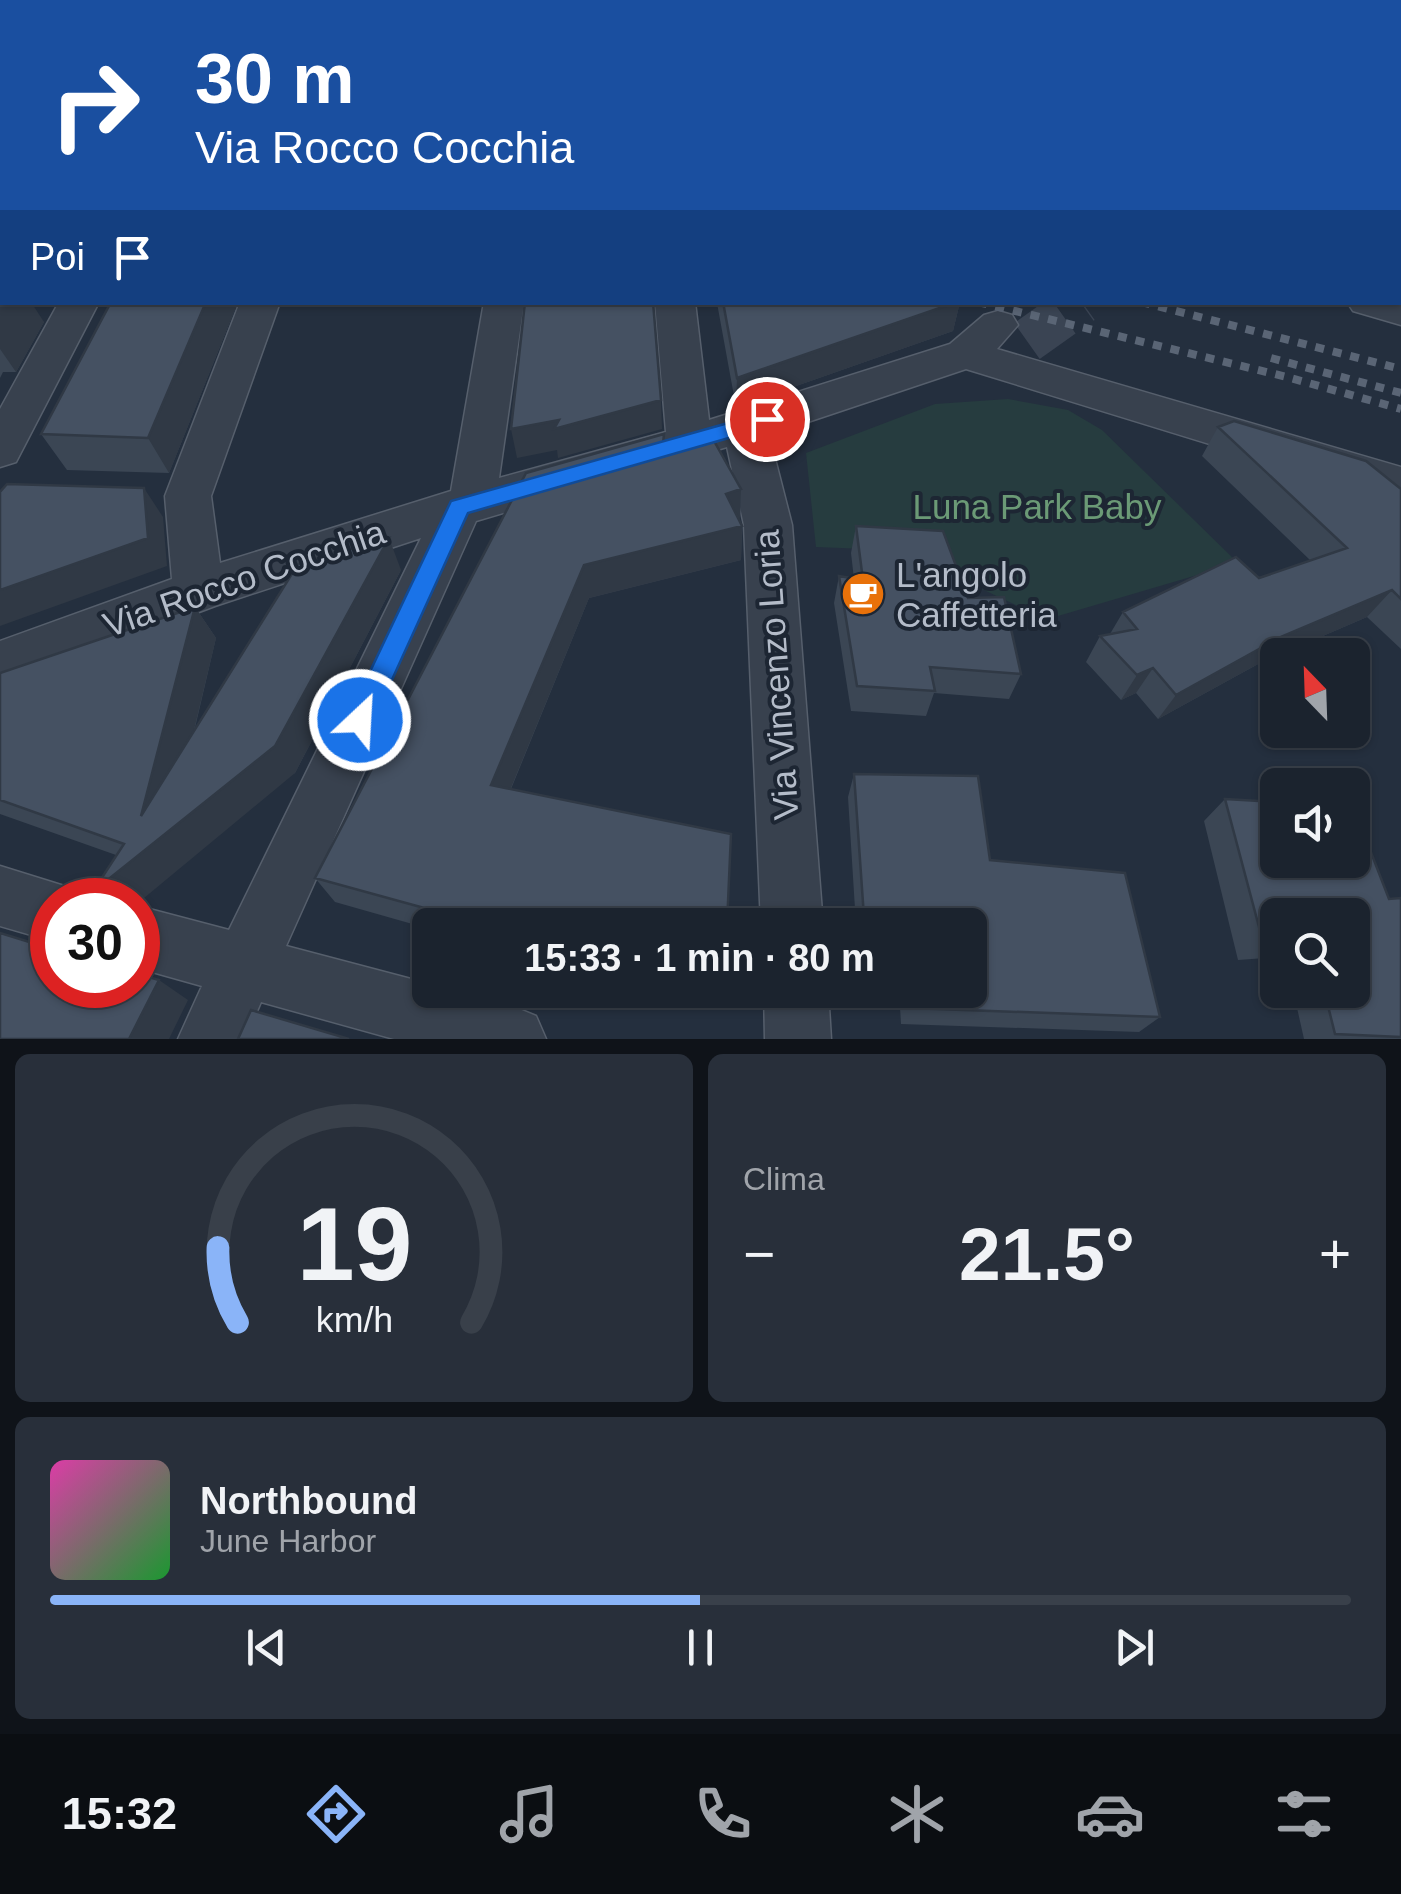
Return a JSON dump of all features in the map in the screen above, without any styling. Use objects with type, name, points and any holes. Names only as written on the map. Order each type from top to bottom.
[{"type":"street","points":[[0,450],[77,305]]},
{"type":"street","points":[[198,591],[170,495],[259,305]]},
{"type":"street","points":[[211,1039],[466,505],[503,305]]},
{"type":"street","points":[[674,305],[689,442]]},
{"type":"street","name":"Via Rocco Cocchia","points":[[0,664],[198,591],[466,505],[746,426],[966,354],[1013,333]]},
{"type":"street","points":[[966,354],[1401,484]]},
{"type":"street","name":"Via Vincenzo Loria","points":[[746,426],[768,526],[791,908]]},
{"type":"street","points":[[0,896],[30,905]]},
{"type":"street","points":[[160,943],[513,1039]]},
{"type":"street","points":[[797,1008],[798,1039]]},
{"type":"green space","name":"Luna Park Baby","points":[[1008,399],[1068,410],[1102,430],[1238,563],[1058,616],[1022,608],[969,583],[942,552],[816,547],[806,453],[935,404]]},
{"type":"building","points":[[109,305],[205,305],[148,438],[41,434]]},
{"type":"building","points":[[525,305],[653,305],[661,400],[554,429],[559,420],[511,429]]},
{"type":"building","points":[[724,305],[948,305],[737,378]]},
{"type":"building","points":[[1234,421],[1366,461],[1401,489],[1401,599],[1392,590],[1279,638],[1260,638],[1260,649],[1176,695],[1153,668],[1137,675],[1100,636],[1137,629],[1123,612],[1236,557],[1259,578],[1347,548],[1218,427]]},
{"type":"building","points":[[664,434],[662,454],[714,441],[741,489],[726,494],[742,526],[584,565],[491,785],[731,834],[728,908],[424,908],[315,878],[526,473]]},
{"type":"building","points":[[7,484],[144,488],[148,538],[0,590],[0,492]]},
{"type":"building","points":[[856,526],[943,531],[968,598],[1004,597],[1021,674],[930,667],[935,691],[857,686],[839,576],[863,580]]},
{"type":"building","points":[[389,538],[275,746],[110,878],[102,878],[124,844],[0,800],[0,673],[195,607],[141,816],[298,564]]},
{"type":"building","points":[[854,774],[978,776],[990,860],[1125,873],[1160,1017],[910,1008],[987,1008],[987,908],[863,908]]},
{"type":"building","points":[[1225,799],[1260,801],[1260,878],[1370,878],[1370,850],[1389,899],[1401,898],[1401,1037],[1335,1034],[1328,1008],[1370,1008],[1370,898],[1260,898],[1260,931]]},
{"type":"building","points":[[0,933],[30,942],[30,1008],[145,1008],[129,1039],[0,1039]]},
{"type":"building","points":[[251,1010],[349,1039],[238,1039]]},
{"type":"tunnel","points":[[1027,341],[1078,305]]},
{"type":"railway","points":[[990,305],[1287,377],[1401,409]]},
{"type":"railway","points":[[1153,305],[1401,369]]},
{"type":"railway","points":[[1271,358],[1401,393]]},
{"type":"place","name":"L'angolo Caffetteria","points":[[863,594]]},
{"type":"route","points":[[360,720],[459,507],[767,419]]}]
